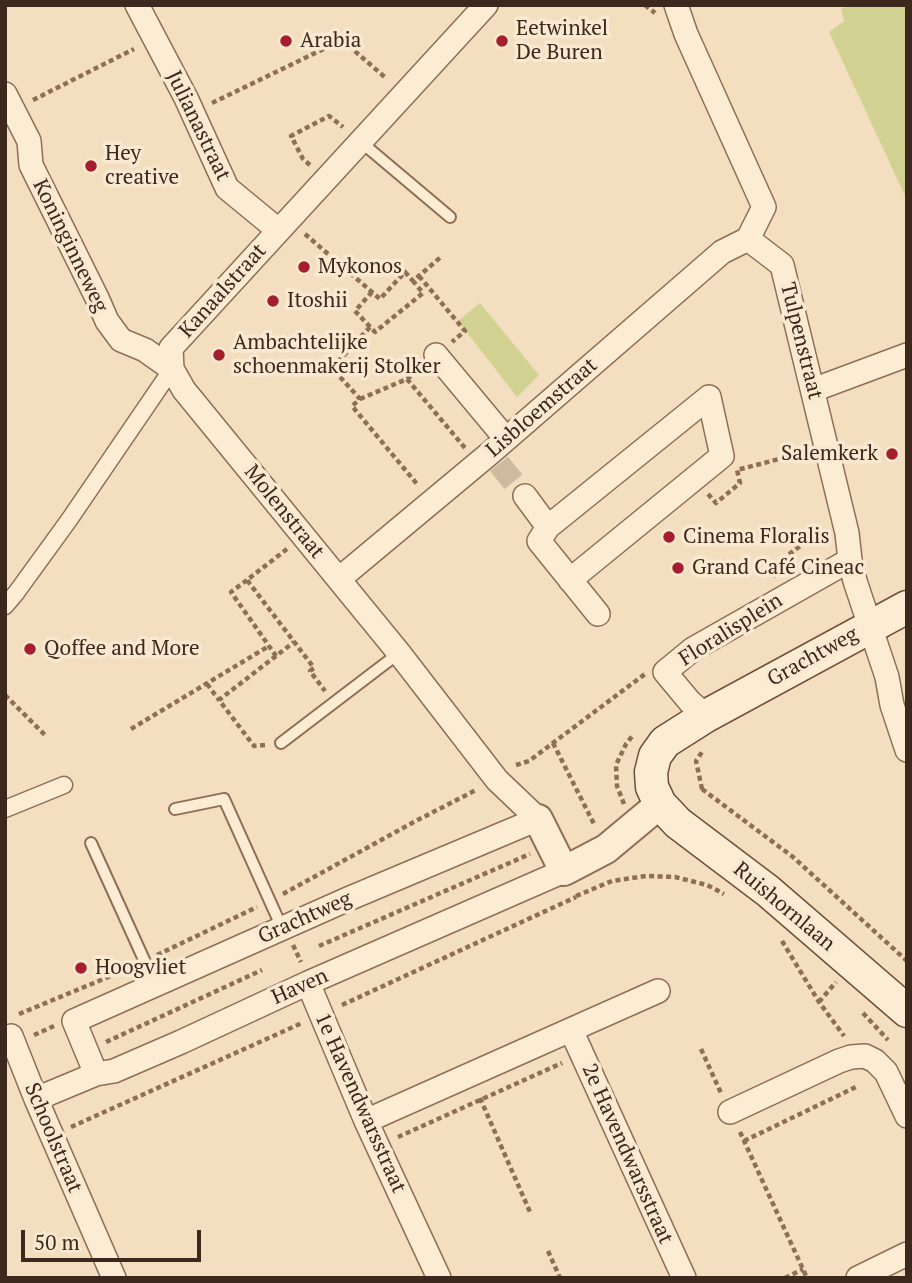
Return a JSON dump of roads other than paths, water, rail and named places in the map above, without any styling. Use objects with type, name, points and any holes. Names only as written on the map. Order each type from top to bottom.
[{"type":"main road","points":[[870,625],[907,607]]},
{"type":"main road","name":"Grachtweg","points":[[660,804],[652,787],[651,772],[655,756],[665,742],[706,716],[870,625]]},
{"type":"main road","name":"Ruishornlaan","points":[[660,804],[678,823],[768,891],[903,1002]]},
{"type":"street","name":"Julianastraat","points":[[137,5],[192,112],[227,188],[283,225]]},
{"type":"street","name":"Kanaalstraat","points":[[5,606],[69,520],[173,369],[171,348],[486,5]]},
{"type":"street","points":[[676,5],[686,34],[764,208],[748,239]]},
{"type":"street","name":"Koninginneweg","points":[[9,102],[29,141],[31,165],[107,321],[121,340],[145,350],[173,369]]},
{"type":"street","name":"Tulpenstraat","points":[[748,239],[782,265],[827,446],[855,581],[870,625]]},
{"type":"street","name":"Lisbloemstraat","points":[[338,579],[493,455],[722,253],[748,239]]},
{"type":"street","points":[[436,355],[493,455]]},
{"type":"street","points":[[813,390],[907,355]]},
{"type":"street","name":"Molenstraat","points":[[173,369],[184,390],[399,653],[497,780],[538,819]]},
{"type":"street","points":[[570,580],[722,456],[709,397],[548,527],[539,541],[570,580],[598,614]]},
{"type":"street","points":[[525,496],[548,527]]},
{"type":"street","name":"Floralisplein","points":[[706,716],[690,702],[665,672],[693,649],[850,560]]},
{"type":"street","name":"Grachtweg","points":[[870,625],[907,750]]},
{"type":"street","points":[[5,809],[64,785]]},
{"type":"street","name":"Haven","points":[[36,1100],[181,1042],[332,972],[564,871],[606,849],[660,804]]},
{"type":"street","points":[[538,819],[564,871]]},
{"type":"street","name":"Grachtweg","points":[[96,1074],[74,1021],[306,917],[538,819]]},
{"type":"street","name":"1e Havendwarsstraat","points":[[308,983],[366,1121],[439,1278]]},
{"type":"street","points":[[366,1121],[658,991]]},
{"type":"street","name":"2e Havendwarsstraat","points":[[571,1030],[684,1278]]},
{"type":"street","name":"Schoolstraat","points":[[11,1032],[36,1100],[114,1278]]},
{"type":"street","points":[[730,1112],[839,1061],[865,1056],[886,1072],[907,1116]]},
{"type":"street","points":[[858,1278],[907,1254]]},
{"type":"lane","points":[[361,142],[450,217]]},
{"type":"lane","points":[[281,743],[399,653]]},
{"type":"lane","points":[[175,809],[224,800],[282,928]]},
{"type":"lane","points":[[91,843],[155,984]]},
{"type":"tunnel","points":[[499,464],[525,496]]},
{"type":"place","name":"Arabia","points":[[286,41]]},
{"type":"place","name":"Eetwinkel De Buren","points":[[502,41]]},
{"type":"place","name":"Hey creative","points":[[91,166]]},
{"type":"place","name":"Mykonos","points":[[304,267]]},
{"type":"place","name":"Itoshii","points":[[273,301]]},
{"type":"place","name":"Ambachtelijke schoenmakerij Stolker","points":[[219,355]]},
{"type":"place","name":"Salemkerk","points":[[892,454]]},
{"type":"place","name":"Cinema Floralis","points":[[669,537]]},
{"type":"place","name":"Grand Café Cineac","points":[[678,568]]},
{"type":"place","name":"Qoffee and More","points":[[30,649]]},
{"type":"place","name":"Hoogvliet","points":[[81,968]]}]
